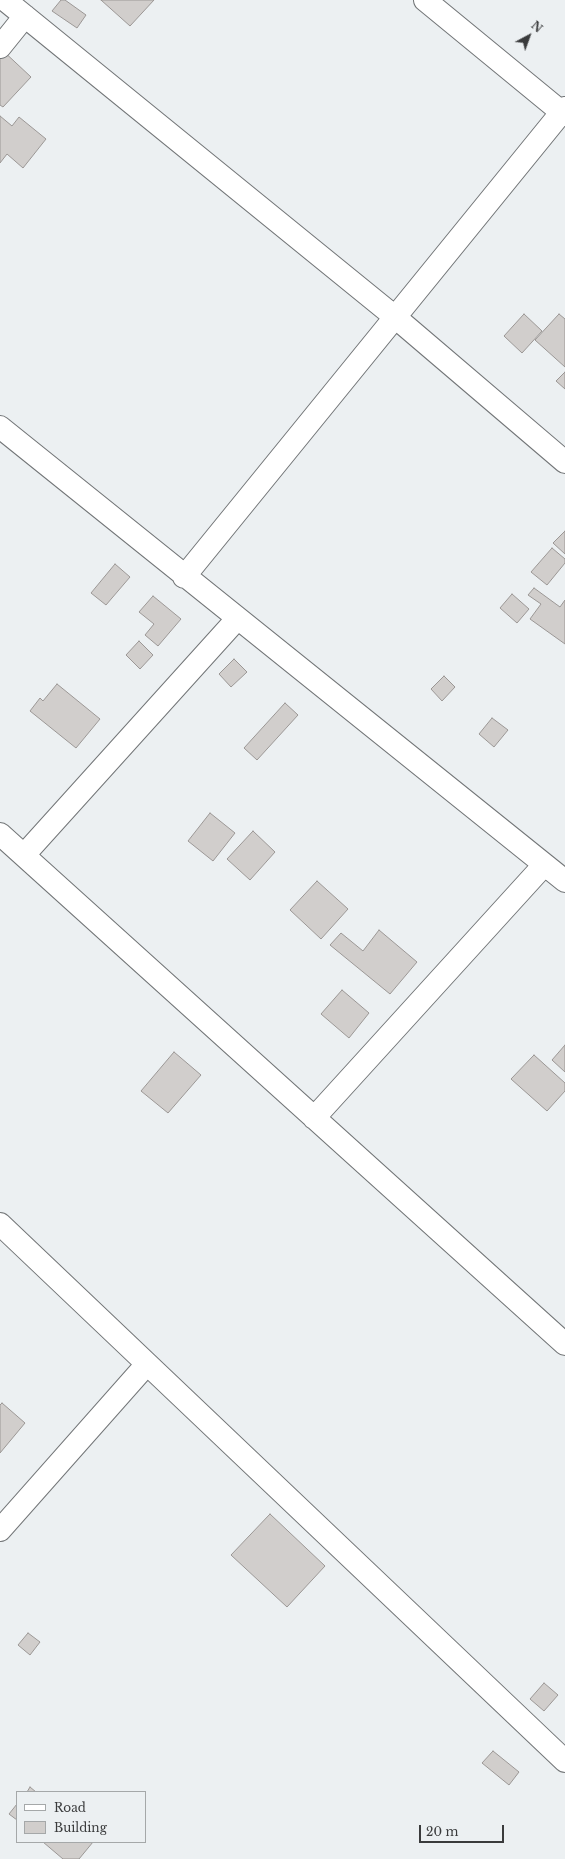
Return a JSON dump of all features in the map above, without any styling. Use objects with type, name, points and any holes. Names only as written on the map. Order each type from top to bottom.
[{"type":"street","points":[[5,0],[395,317],[565,462]]},
{"type":"street","points":[[184,577],[564,112],[434,3]]},
{"type":"street","points":[[0,47],[25,16]]},
{"type":"street","points":[[0,427],[184,577],[565,881]]},
{"type":"street","points":[[24,855],[237,619]]},
{"type":"street","points":[[0,834],[565,1344]]},
{"type":"street","points":[[314,1118],[544,865]]},
{"type":"street","points":[[0,1224],[565,1761]]},
{"type":"street","points":[[0,1530],[146,1364]]},
{"type":"building","points":[[61,0],[65,0],[86,15],[77,28],[52,11]]},
{"type":"building","points":[[101,0],[154,0],[130,26]]},
{"type":"building","points":[[0,48],[31,77],[3,107],[0,105]]},
{"type":"building","points":[[0,116],[12,126],[19,117],[46,139],[23,168],[7,154],[0,163]]},
{"type":"building","points":[[524,314],[542,331],[522,353],[504,336]]},
{"type":"building","points":[[559,314],[565,319],[565,367],[535,340]]},
{"type":"building","points":[[565,372],[565,389],[556,381]]},
{"type":"building","points":[[565,531],[565,554],[553,543]]},
{"type":"building","points":[[552,548],[565,559],[565,563],[547,585],[531,572]]},
{"type":"building","points":[[115,564],[130,577],[106,605],[91,593]]},
{"type":"building","points":[[534,588],[560,607],[565,600],[565,644],[530,619],[541,604],[528,595]]},
{"type":"building","points":[[512,594],[529,609],[517,623],[500,608]]},
{"type":"building","points":[[153,596],[181,619],[158,646],[145,635],[154,624],[139,612]]},
{"type":"building","points":[[139,641],[153,655],[140,669],[126,655]]},
{"type":"building","points":[[234,659],[247,672],[231,687],[219,674]]},
{"type":"building","points":[[444,676],[455,687],[442,701],[431,689]]},
{"type":"building","points":[[57,684],[100,719],[76,748],[30,711],[40,698],[43,701]]},
{"type":"building","points":[[285,703],[298,715],[257,760],[244,748]]},
{"type":"building","points":[[492,718],[508,730],[494,747],[479,734]]},
{"type":"building","points":[[210,813],[235,833],[213,861],[188,841]]},
{"type":"building","points":[[253,831],[275,852],[250,880],[227,859]]},
{"type":"building","points":[[317,881],[348,909],[321,939],[290,910]]},
{"type":"building","points":[[379,930],[417,962],[390,994],[330,945],[341,933],[363,951]]},
{"type":"building","points":[[342,990],[369,1013],[349,1038],[321,1014]]},
{"type":"building","points":[[565,1045],[565,1072],[552,1060]]},
{"type":"building","points":[[174,1052],[201,1075],[168,1113],[141,1091]]},
{"type":"building","points":[[534,1055],[565,1083],[565,1091],[547,1111],[511,1079]]},
{"type":"building","points":[[2,1403],[25,1423],[0,1453],[0,1405]]},
{"type":"building","points":[[270,1514],[325,1566],[287,1607],[231,1555]]},
{"type":"building","points":[[28,1633],[40,1642],[30,1655],[18,1645]]},
{"type":"building","points":[[544,1683],[558,1695],[544,1711],[530,1699]]},
{"type":"building","points":[[493,1751],[519,1772],[509,1785],[482,1763]]},
{"type":"building","points":[[30,1787],[35,1791],[28,1791]]},
{"type":"building","points":[[16,1805],[16,1819],[9,1814]]},
{"type":"building","points":[[44,1843],[92,1843],[79,1859],[63,1859]]}]
